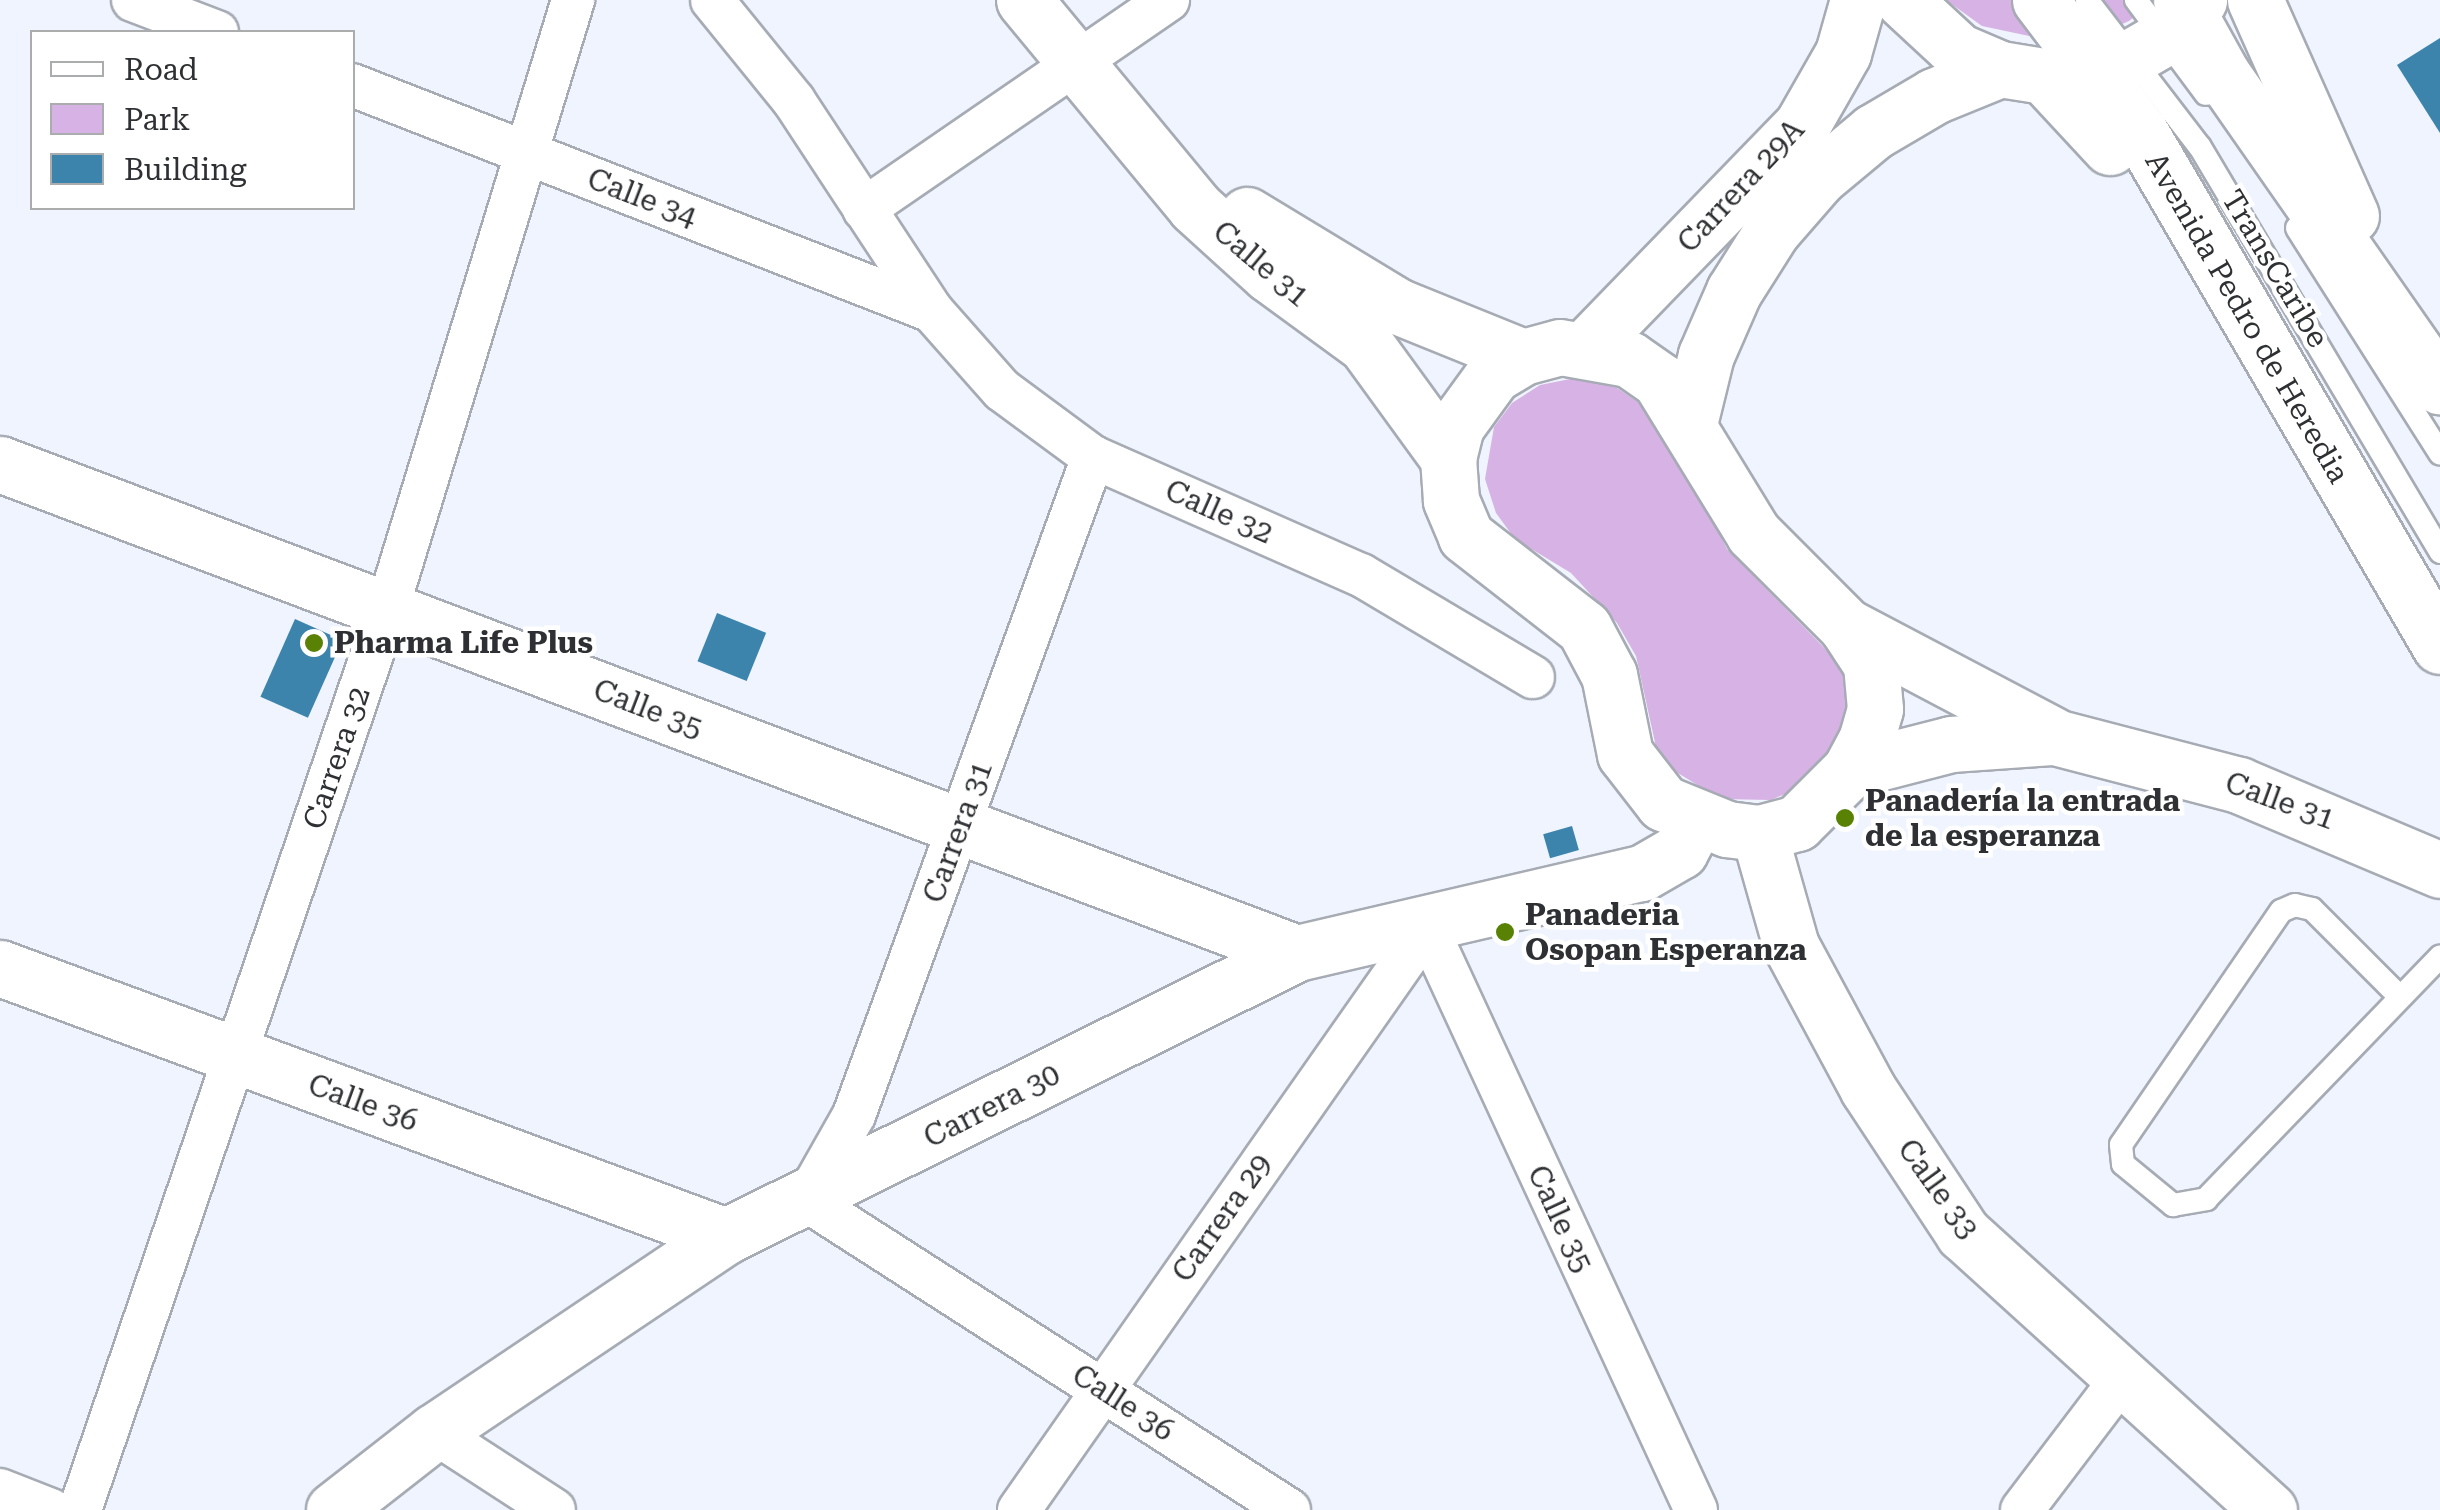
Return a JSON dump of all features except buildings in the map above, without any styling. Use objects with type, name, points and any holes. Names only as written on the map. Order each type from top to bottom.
[{"type":"main road","name":"Calle 31","points":[[1024,0],[1195,206],[1269,274],[1366,345],[1448,458]]},
{"type":"main road","name":"Carrera 29A","points":[[1586,348],[1802,125],[1843,53],[1858,0]]},
{"type":"main road","points":[[1903,0],[1958,51],[2127,36]]},
{"type":"main road","points":[[2040,0],[2222,74],[2440,387]]},
{"type":"main road","points":[[2256,0],[2401,329]]},
{"type":"main road","name":"Carrera 29A","points":[[1689,424],[1720,323],[1772,230],[1818,178],[1873,132],[1934,96],[2127,36]]},
{"type":"main road","name":"Avenida Pedro de Heredia","points":[[2127,36],[2112,149],[2296,405],[2440,646]]},
{"type":"main road","name":"Calle 31","points":[[1076,63],[1169,156],[1278,239],[1397,306],[1524,356]]},
{"type":"main road","points":[[1586,348],[1629,360],[1660,381],[1760,543],[1846,626],[1872,664],[1876,686],[1866,740],[1850,770],[1797,823],[1758,833],[1696,821],[1640,780],[1625,754],[1609,675],[1584,628],[1466,536],[1451,500],[1448,458],[1471,399],[1524,356],[1586,348]]},
{"type":"main road","name":"Calle 35","points":[[0,464],[1297,954]]},
{"type":"main road","name":"Calle 31","points":[[1846,626],[2055,736],[2239,784],[2440,870]]},
{"type":"main road","name":"Calle 31","points":[[1850,770],[1951,744],[2055,736]]},
{"type":"main road","name":"Carrera 30","points":[[334,1510],[434,1432],[726,1236],[806,1200],[1297,954],[1427,928],[1664,865],[1680,851],[1696,821]]},
{"type":"main road","name":"Calle 33","points":[[1758,833],[1791,946],[1868,1088],[1952,1217],[2269,1510]]},
{"type":"main road","name":"Calle 36","points":[[0,968],[726,1236]]},
{"type":"street","points":[[133,0],[211,30]]},
{"type":"street","name":"Carrera 32","points":[[80,1510],[387,610],[573,0]]},
{"type":"street","points":[[712,0],[794,101],[932,311]]},
{"type":"street","points":[[864,209],[1168,0]]},
{"type":"street","name":"Calle 34","points":[[355,87],[932,311]]},
{"type":"street","name":"Calle 32","points":[[932,311],[1002,390],[1093,456],[1360,575],[1534,676]]},
{"type":"street","name":"Carrera 31","points":[[806,1200],[854,1115],[1093,456]]},
{"type":"street","name":"Carrera 29","points":[[1019,1510],[1427,928]]},
{"type":"street","name":"Calle 35","points":[[1427,928],[1696,1510]]},
{"type":"street","name":"Calle 36","points":[[806,1200],[1289,1510]]},
{"type":"street","points":[[2022,1510],[2123,1377]]},
{"type":"street","points":[[434,1432],[554,1510]]},
{"type":"street","points":[[0,1490],[51,1510]]},
{"type":"lane","name":"TransCaribe","points":[[2087,0],[2127,36],[2276,195],[2440,453]]},
{"type":"lane","name":"TransCaribe","points":[[2127,36],[2220,179],[2440,552]]},
{"type":"lane","points":[[2400,996],[2312,909],[2295,904],[2281,910],[2121,1145],[2123,1164],[2173,1205],[2206,1199],[2440,957]]},
{"type":"green space","points":[[1946,0],[2155,0],[2129,21],[2090,38],[2057,42],[1982,26]]},
{"type":"green space","points":[[1580,377],[1614,386],[1641,404],[1685,466],[1727,549],[1844,668],[1850,710],[1838,748],[1808,784],[1771,800],[1720,799],[1673,770],[1656,747],[1636,656],[1617,623],[1571,573],[1515,539],[1496,513],[1485,479],[1494,427],[1512,403],[1540,385]]},
{"type":"place","name":"Pharma Life Plus","points":[[314,643]]},
{"type":"place","name":"Panadería la entrada de la esperanza","points":[[1845,818]]},
{"type":"place","name":"Panaderia Osopan Esperanza","points":[[1505,932]]}]
